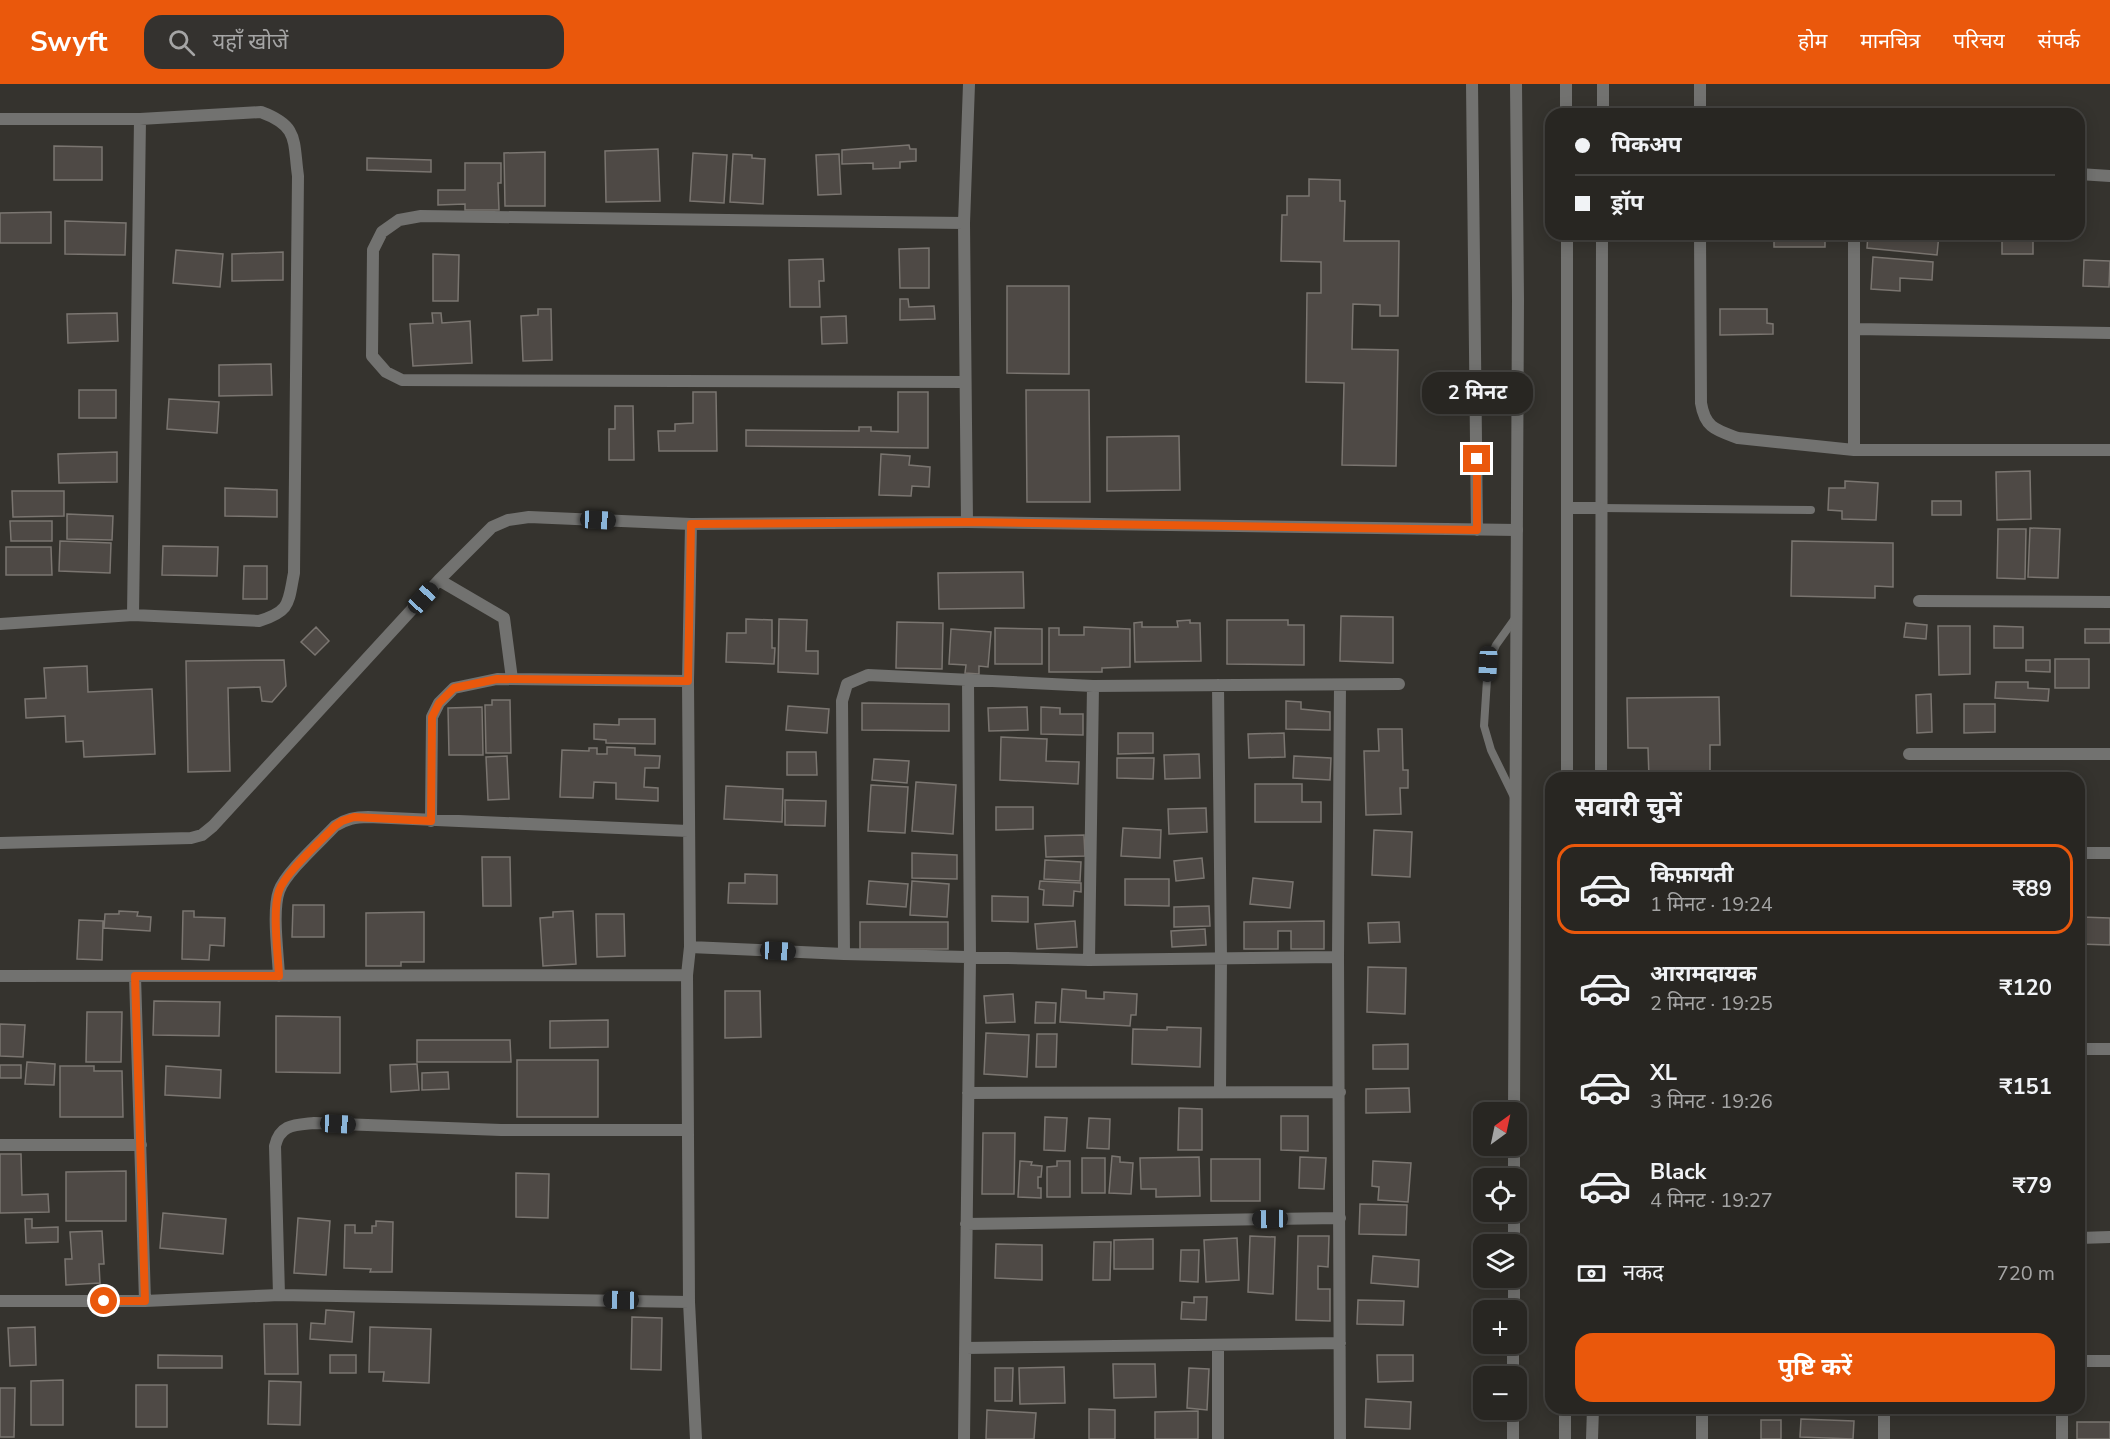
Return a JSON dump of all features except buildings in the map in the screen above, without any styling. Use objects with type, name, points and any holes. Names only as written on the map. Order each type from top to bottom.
[{"type":"street","points":[[967,522],[964,223],[969,84]]},
{"type":"street","points":[[1472,84],[1477,530]]},
{"type":"street","points":[[1514,1102],[1517,530],[1516,84]]},
{"type":"street","points":[[1566,84],[1566,108]]},
{"type":"street","points":[[1603,84],[1603,108]]},
{"type":"street","points":[[1700,84],[1700,108]]},
{"type":"street","points":[[0,119],[140,119],[261,112],[279,118],[292,133],[298,176],[294,573],[288,603],[278,615],[259,621],[133,615],[0,624]]},
{"type":"street","points":[[133,615],[140,119]]},
{"type":"street","points":[[2085,174],[2110,176]]},
{"type":"street","points":[[964,223],[421,216],[399,220],[382,231],[373,250],[372,356],[386,372],[402,380],[965,382]]},
{"type":"street","points":[[1567,772],[1568,240]]},
{"type":"street","points":[[1601,772],[1602,240]]},
{"type":"street","points":[[1700,240],[1701,403],[1703,417],[1708,424],[1720,432],[1738,438],[1854,450],[2110,450]]},
{"type":"street","points":[[1854,240],[1854,450]]},
{"type":"street","points":[[1854,329],[2110,333]]},
{"type":"street","points":[[1567,508],[1600,508]]},
{"type":"street","points":[[0,843],[191,838],[202,835],[439,580],[492,527],[508,520],[529,517],[691,524],[967,522],[1517,530]]},
{"type":"street","points":[[691,524],[688,681],[690,947],[687,975],[689,1302],[696,1439]]},
{"type":"street","points":[[439,580],[504,618],[512,679]]},
{"type":"street","points":[[1919,601],[2110,602]]},
{"type":"street","points":[[844,954],[842,701],[847,684],[868,675],[1094,686],[1399,684]]},
{"type":"street","points":[[431,821],[432,717],[439,703],[454,688],[497,679],[688,681]]},
{"type":"street","points":[[964,1439],[970,958],[968,681]]},
{"type":"street","points":[[1218,685],[1220,1092]]},
{"type":"street","points":[[1340,685],[1338,957],[1340,1439]]},
{"type":"street","points":[[1089,960],[1094,686]]},
{"type":"street","points":[[1909,754],[2110,754]]},
{"type":"street","points":[[279,976],[277,904],[280,889],[287,877],[342,821],[354,817],[688,831]]},
{"type":"street","points":[[2085,853],[2110,853]]},
{"type":"street","points":[[690,947],[844,954],[1089,960],[1338,957]]},
{"type":"street","points":[[0,976],[687,975]]},
{"type":"street","points":[[135,976],[145,1301]]},
{"type":"street","points":[[2085,1049],[2110,1049]]},
{"type":"street","points":[[968,1093],[1340,1092]]},
{"type":"street","points":[[279,1295],[275,1146],[282,1130],[314,1123],[501,1131],[688,1130]]},
{"type":"street","points":[[0,1145],[141,1145]]},
{"type":"street","points":[[966,1224],[1340,1218]]},
{"type":"street","points":[[2085,1238],[2110,1237]]},
{"type":"street","points":[[0,1301],[145,1301],[279,1295],[689,1302]]},
{"type":"street","points":[[965,1348],[1340,1343]]},
{"type":"street","points":[[1218,1345],[1218,1439]]},
{"type":"street","points":[[2085,1361],[2110,1361]]},
{"type":"street","points":[[1565,1414],[1565,1439]]},
{"type":"street","points":[[1592,1439],[1593,1414]]},
{"type":"street","points":[[1702,1414],[1702,1439]]},
{"type":"street","points":[[1884,1414],[1884,1439]]},
{"type":"street","points":[[2062,1414],[2062,1439]]},
{"type":"street","points":[[1513,1420],[1513,1439]]},
{"type":"lane","points":[[1600,508],[1811,510]]},
{"type":"lane","points":[[1516,616],[1496,645],[1488,664],[1484,726],[1491,750],[1516,800]]},
{"type":"route","points":[[104,1301],[145,1301],[135,976],[279,976],[277,904],[280,889],[287,877],[335,826],[354,817],[431,821],[432,717],[439,703],[454,688],[497,679],[688,681],[691,524],[967,522],[1477,530],[1477,459]]}]
